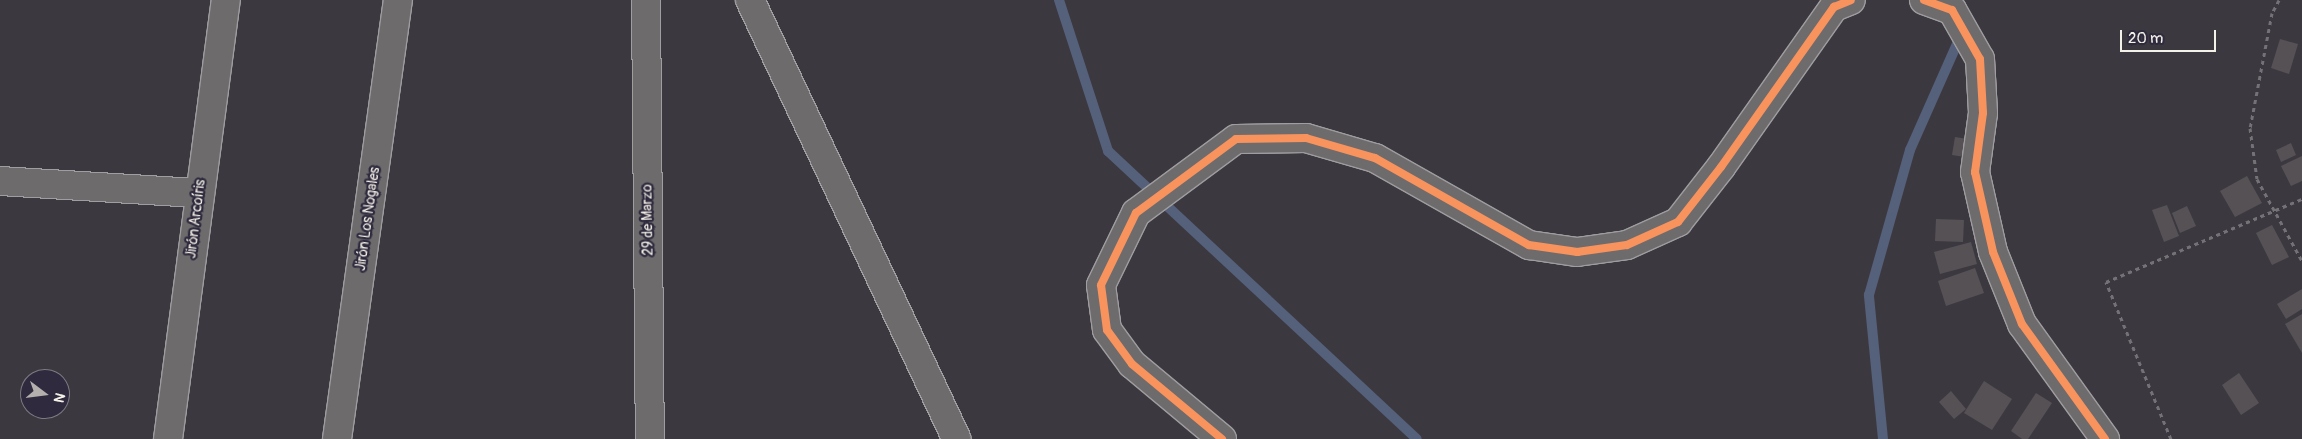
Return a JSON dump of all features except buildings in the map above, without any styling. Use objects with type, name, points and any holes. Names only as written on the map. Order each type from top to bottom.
[{"type":"street","name":"Jirón Arcoíris","points":[[168,439],[226,0]]},
{"type":"street","name":"Jirón Los Nogales","points":[[337,439],[398,0]]},
{"type":"street","name":"29 de Marzo","points":[[646,0],[650,439]]},
{"type":"street","points":[[750,0],[957,439]]},
{"type":"street","points":[[1222,439],[1132,364],[1107,330],[1101,285],[1136,213],[1236,139],[1306,138],[1375,158],[1529,245],[1577,252],[1627,245],[1678,222],[1726,159],[1834,7],[1851,0]]},
{"type":"street","points":[[1924,0],[1952,10],[1980,58],[1983,113],[1975,172],[1993,252],[2022,324],[2105,439]]},
{"type":"street","points":[[0,181],[200,193]]},
{"type":"path","points":[[2278,0],[2272,13],[2250,128],[2257,180],[2276,210],[2302,262]]},
{"type":"path","points":[[2171,439],[2106,282],[2302,199]]},
{"type":"waterway","points":[[1059,0],[1108,151],[1417,439]]},
{"type":"waterway","points":[[1883,439],[1869,295],[1910,150],[1960,37]]},
{"type":"cycle path","points":[[1222,439],[1132,364],[1107,330],[1101,285],[1136,213],[1236,139],[1306,138],[1375,158],[1529,245],[1577,252],[1627,245],[1678,222],[1721,167],[1834,7],[1851,0]]},
{"type":"cycle path","points":[[1924,0],[1952,10],[1980,59],[1983,113],[1975,172],[1993,252],[2022,324],[2105,439]]}]
